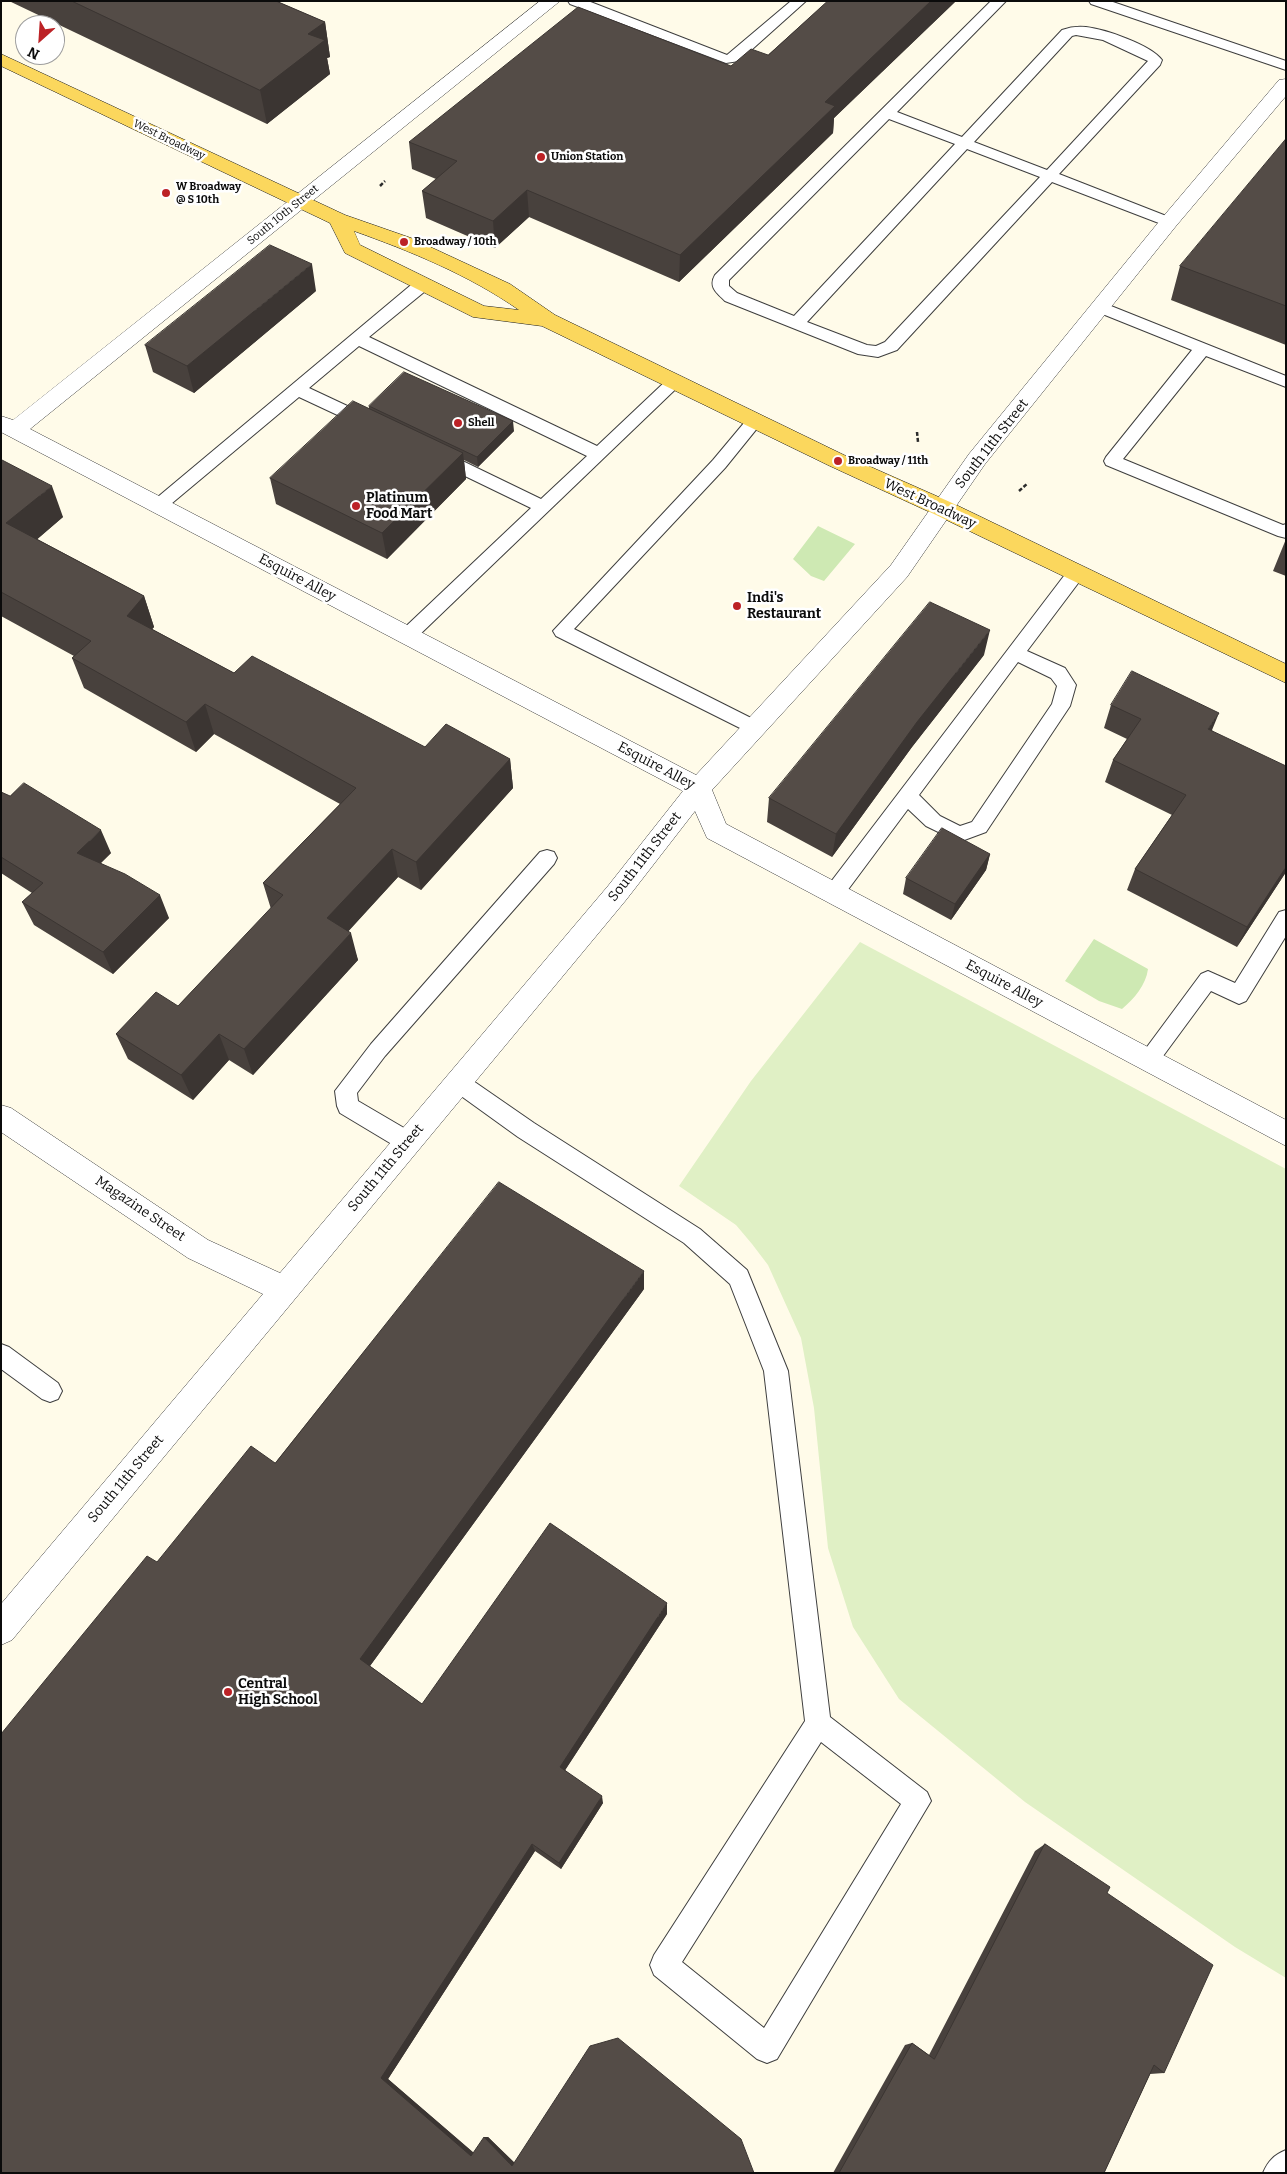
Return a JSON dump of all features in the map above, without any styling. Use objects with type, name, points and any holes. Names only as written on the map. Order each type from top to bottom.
[{"type":"main road","name":"West Broadway","points":[[1,59],[338,218],[404,242],[494,285],[548,320],[755,422],[942,508],[1286,674]]},
{"type":"main road","name":"West Broadway","points":[[338,218],[352,249],[480,312],[548,320]]},
{"type":"street","name":"South 10th Street","points":[[8,426],[301,201],[551,1]]},
{"type":"street","name":"South 11th Street","points":[[1,1629],[617,893],[699,788],[899,571],[976,459],[1006,426],[1169,222],[1286,84]]},
{"type":"street","name":"Esquire Alley","points":[[8,426],[699,788],[716,831],[1286,1134]]},
{"type":"street","name":"Magazine Street","points":[[1,1117],[198,1249],[285,1290]]},
{"type":"lane","points":[[575,1],[726,59],[734,58],[799,1]]},
{"type":"lane","points":[[797,323],[1067,33],[1073,30],[1086,30],[1150,55],[1155,60],[1153,65],[891,346],[878,352],[864,350],[731,297],[721,288],[721,279],[999,1]]},
{"type":"lane","points":[[1096,1],[1286,66]]},
{"type":"lane","points":[[887,113],[1169,222]]},
{"type":"lane","points":[[159,505],[423,284]]},
{"type":"lane","points":[[1101,307],[1286,382]]},
{"type":"lane","points":[[357,338],[598,454]]},
{"type":"lane","points":[[1203,348],[1112,461],[1284,532],[1286,530]]},
{"type":"lane","points":[[407,636],[675,382]]},
{"type":"lane","points":[[297,389],[385,431]]},
{"type":"lane","points":[[754,728],[562,631],[719,464],[755,422]]},
{"type":"lane","points":[[429,452],[543,507]]},
{"type":"lane","points":[[834,893],[1076,573]]},
{"type":"lane","points":[[907,796],[933,822],[959,834],[978,827],[1061,706],[1068,685],[1058,673],[1016,653]]},
{"type":"lane","points":[[408,1142],[348,1106],[346,1091],[378,1050],[546,858]]},
{"type":"lane","points":[[1148,1062],[1208,980],[1239,995],[1286,918]]},
{"type":"lane","points":[[458,1082],[526,1130],[692,1236],[739,1277],[776,1371],[818,1724],[664,1965],[767,2049],[918,1801],[818,1724]]},
{"type":"lane","points":[[1,1355],[50,1391]]},
{"type":"lane","points":[[1277,2173],[1286,2164]]},
{"type":"path","points":[[380,186],[385,181]]},
{"type":"path","points":[[917,432],[918,442]]},
{"type":"path","points":[[1019,491],[1028,483]]},
{"type":"green space","points":[[818,526],[855,544],[824,581],[811,576],[793,559]]},
{"type":"green space","points":[[1094,939],[1148,969],[1145,981],[1139,991],[1122,1009],[1099,1001],[1065,981]]},
{"type":"green space","points":[[860,942],[1286,1169],[1286,1978],[1235,1947],[1025,1802],[899,1699],[853,1627],[828,1548],[814,1408],[801,1338],[768,1265],[752,1244],[736,1225],[679,1186],[751,1081]]},
{"type":"building","points":[[72,1],[276,1],[325,22],[308,34],[325,40],[260,90]]},
{"type":"building","points":[[828,1],[931,1],[825,102],[835,106],[680,255],[527,190],[493,221],[422,191],[457,161],[409,142],[578,7],[731,66],[751,49],[768,55]]},
{"type":"building","points":[[1286,139],[1286,306],[1180,266]]},
{"type":"building","points":[[270,245],[312,264],[187,366],[145,345]]},
{"type":"building","points":[[404,372],[513,421],[477,457],[369,406]]},
{"type":"building","points":[[353,401],[463,453],[382,533],[270,478]]},
{"type":"building","points":[[1,460],[52,486],[6,523],[144,596],[127,616],[234,673],[252,656],[425,747],[446,724],[510,759],[416,862],[392,849],[327,918],[351,933],[244,1049],[219,1034],[181,1075],[116,1034],[156,992],[178,1006],[283,895],[263,883],[356,788],[205,704],[186,722],[72,658],[91,641],[1,592]]},
{"type":"building","points":[[930,602],[990,630],[917,722],[836,834],[769,798]]},
{"type":"building","points":[[1132,671],[1219,713],[1208,729],[1286,766],[1286,867],[1247,927],[1135,869],[1186,795],[1113,760],[1141,719],[1111,705]]},
{"type":"building","points":[[24,783],[101,830],[77,853],[125,874],[160,895],[103,952],[22,902],[43,883],[1,857],[1,792],[10,796]]},
{"type":"building","points":[[942,828],[990,854],[955,904],[906,878]]},
{"type":"building","name":"Central High School","points":[[499,1182],[644,1271],[360,1659],[422,1704],[550,1523],[667,1603],[560,1767],[602,1796],[559,1863],[532,1844],[381,2078],[471,2156],[484,2137],[512,2166],[590,2046],[618,2038],[741,2139],[754,2173],[1,2173],[1,1734],[147,1556],[157,1562],[251,1446],[275,1463]]},
{"type":"building","points":[[1045,1844],[1110,1887],[1107,1893],[1213,1965],[1164,2073],[1154,2065],[1104,2173],[839,2173],[912,2043],[934,2059]]},
{"type":"place","name":"Union Station","points":[[541,157]]},
{"type":"place","name":"W Broadway @ S 10th","points":[[166,193]]},
{"type":"place","name":"Broadway / 10th","points":[[404,242]]},
{"type":"place","name":"Shell","points":[[458,423]]},
{"type":"place","name":"Broadway / 11th","points":[[838,461]]},
{"type":"place","name":"Platinum Food Mart","points":[[356,506]]},
{"type":"place","name":"Indi's Restaurant","points":[[737,606]]},
{"type":"place","name":"Central High School","points":[[228,1692]]}]
